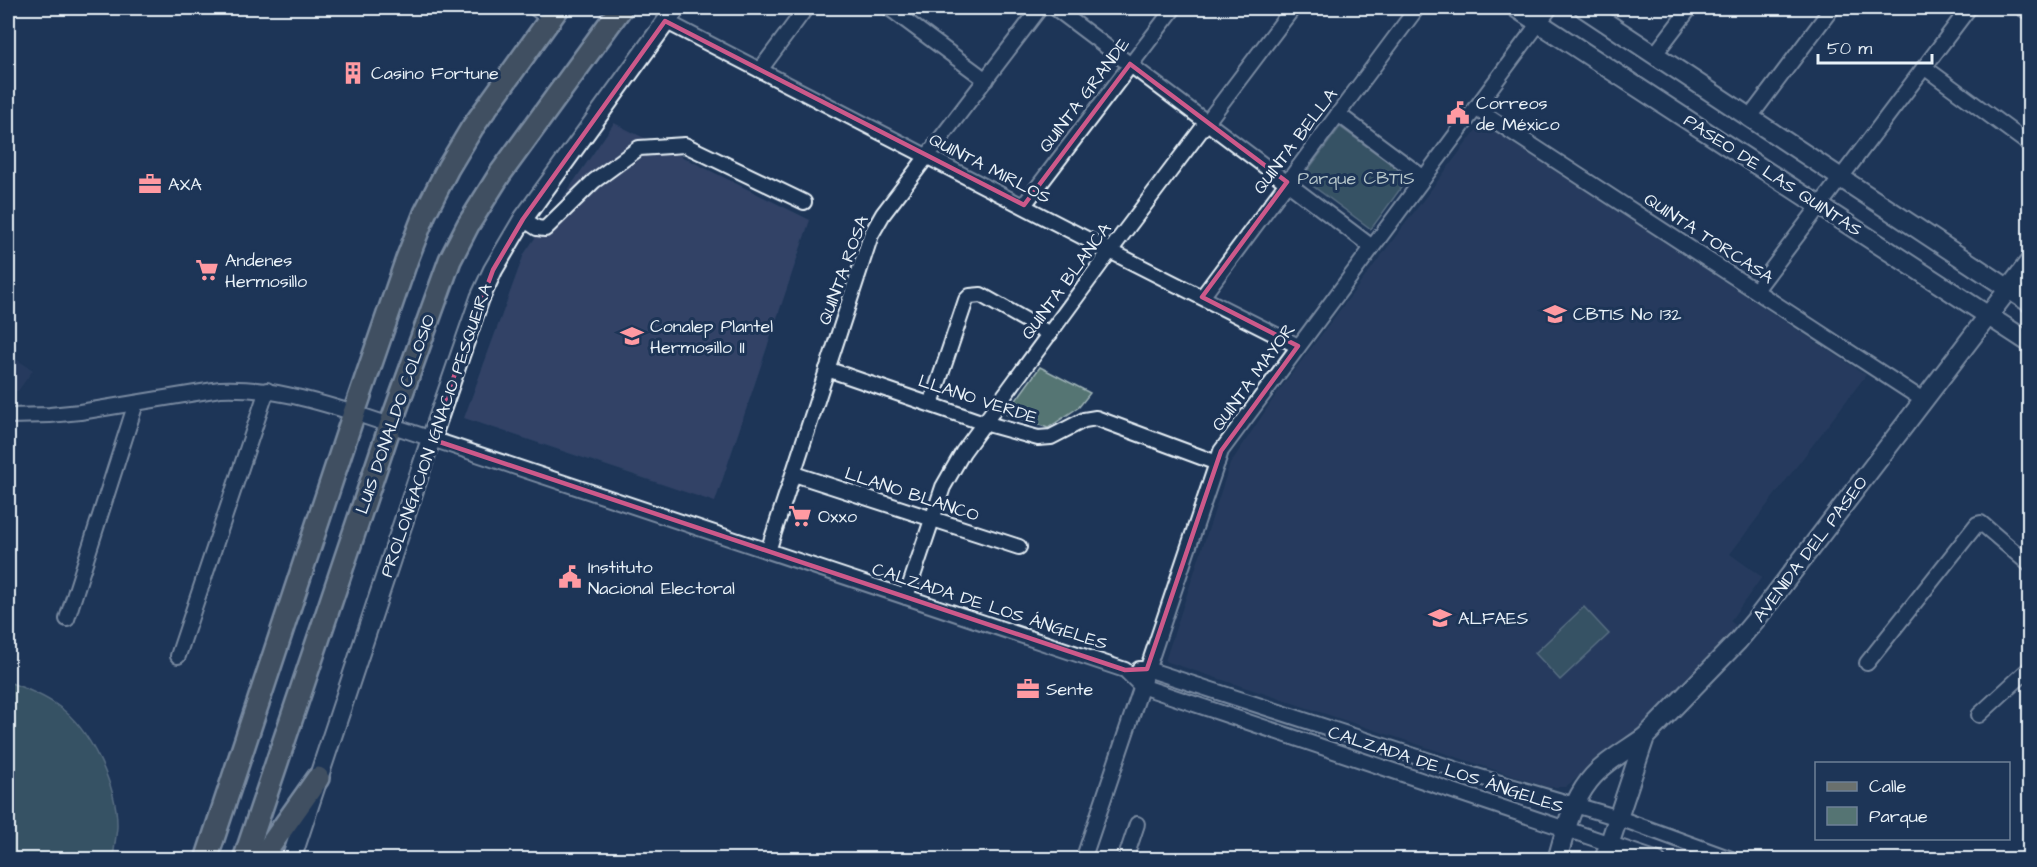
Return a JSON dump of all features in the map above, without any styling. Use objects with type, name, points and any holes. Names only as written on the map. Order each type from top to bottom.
[{"type":"main road","name":"LUIS DONALDO COLOSIO","points":[[244,860],[390,426],[450,260],[468,225],[500,174],[621,8]]},
{"type":"main road","points":[[206,860],[354,413],[425,213],[472,128],[548,11]]},
{"type":"main road","points":[[260,860],[318,778]]},
{"type":"street","points":[[760,70],[806,8]]},
{"type":"street","points":[[888,8],[986,80]]},
{"type":"street","name":"QUINTA ROSA","points":[[768,551],[871,235],[883,214],[1040,8]]},
{"type":"street","points":[[1055,8],[1372,247]]},
{"type":"street","name":"QUINTA GRANDE","points":[[1024,205],[1174,8]]},
{"type":"street","name":"QUINTA BLANCA","points":[[906,597],[943,488],[963,452],[1110,251],[1293,8]]},
{"type":"street","name":"QUINTA BELLA","points":[[1202,297],[1417,8]]},
{"type":"street","name":"PASEO DE LAS QUINTAS","points":[[1516,8],[2030,343]]},
{"type":"street","name":"QUINTA MAYOR","points":[[1083,860],[1217,463],[1227,442],[1550,8]]},
{"type":"street","name":"PASEO DE LAS QUINTAS","points":[[1584,8],[2030,303]]},
{"type":"street","points":[[1655,54],[1690,8]]},
{"type":"street","points":[[1750,117],[1832,8]]},
{"type":"street","points":[[1756,290],[1969,8]]},
{"type":"street","points":[[2022,8],[2030,13]]},
{"type":"street","name":"QUINTA MIRLOS","points":[[670,14],[760,70],[1298,346]]},
{"type":"street","name":"PROLONGACION IGNACIO PESQUEIRA","points":[[291,860],[431,439],[492,270],[523,219],[670,14]]},
{"type":"street","points":[[1924,67],[2030,145]]},
{"type":"street","name":"QUINTA TORCASA","points":[[1475,108],[1923,400]]},
{"type":"street","points":[[1338,114],[1424,178]]},
{"type":"street","points":[[523,219],[537,228],[545,229],[594,181],[639,148],[685,145],[804,202]]},
{"type":"street","name":"AVENIDA DEL PASEO","points":[[1607,851],[1645,737],[1738,641],[1758,617],[2007,288],[2030,261]]},
{"type":"street","points":[[932,404],[966,300],[970,296],[981,295],[1050,334]]},
{"type":"street","name":"LLANO VERDE","points":[[827,369],[984,423],[1038,438],[1045,438],[1084,420],[1096,418],[1217,463]]},
{"type":"street","name":"CALZADA DE LOS ÁNGELES","points":[[8,417],[50,415],[242,388],[267,390],[303,398],[1125,670],[1147,669],[1473,775],[1619,818],[1734,860]]},
{"type":"street","points":[[178,656],[267,390]]},
{"type":"street","points":[[67,619],[136,404]]},
{"type":"street","name":"LLANO BLANCO","points":[[794,474],[1019,547]]},
{"type":"street","points":[[1867,663],[1977,524],[1982,524],[2030,565]]},
{"type":"street","points":[[1979,715],[2030,668]]},
{"type":"street","name":"CALZADA DE LOS ÁNGELES","points":[[1125,670],[1141,687],[1566,828],[1607,851]]},
{"type":"street","points":[[1557,860],[1575,804],[1589,781],[1601,769],[1645,737]]},
{"type":"street","points":[[1125,860],[1137,824]]},
{"type":"street","points":[[1607,851],[1658,860]]},
{"type":"highlighted area","points":[[665,21],[1024,205],[1130,64],[1287,182],[1202,297],[1298,346],[1221,451],[1147,669],[1125,670],[431,439],[493,270],[523,219]]},
{"type":"shaded area","name":"Conalep Plantel Hermosillo II","points":[[614,123],[810,220],[715,502],[464,418],[524,254]]},
{"type":"shaded area","points":[[1485,124],[1866,375],[1730,554],[1762,577],[1730,621],[1739,628],[1631,737],[1565,787],[1547,787],[1165,661],[1230,464],[1278,392],[1480,125]]},
{"type":"shaded area","points":[[8,354],[33,370],[18,391],[8,391]]},
{"type":"green space","name":"Parque CBTIS","points":[[1340,127],[1409,177],[1371,229],[1302,178]]},
{"type":"green space","points":[[1040,367],[1090,393],[1079,407],[1048,428],[1006,414]]},
{"type":"green space","points":[[1584,607],[1609,634],[1560,680],[1535,653]]},
{"type":"green space","points":[[8,682],[40,695],[58,706],[70,716],[91,744],[100,760],[113,795],[117,827],[113,859],[8,859]]},
{"type":"place","name":"Casino Fortune","points":[[353,73]]},
{"type":"place","name":"Correos de México","points":[[1458,113]]},
{"type":"place","name":"AXA","points":[[150,184]]},
{"type":"place","name":"Andenes Hermosillo","points":[[207,270]]},
{"type":"place","name":"CBTIS No 132","points":[[1555,314]]},
{"type":"place","name":"Conalep Plantel Hermosillo II","points":[[632,336]]},
{"type":"place","name":"Oxxo","points":[[800,516]]},
{"type":"place","name":"Instituto Nacional Electoral","points":[[570,577]]},
{"type":"place","name":"ALFAES","points":[[1440,618]]},
{"type":"place","name":"Sente","points":[[1028,689]]}]
